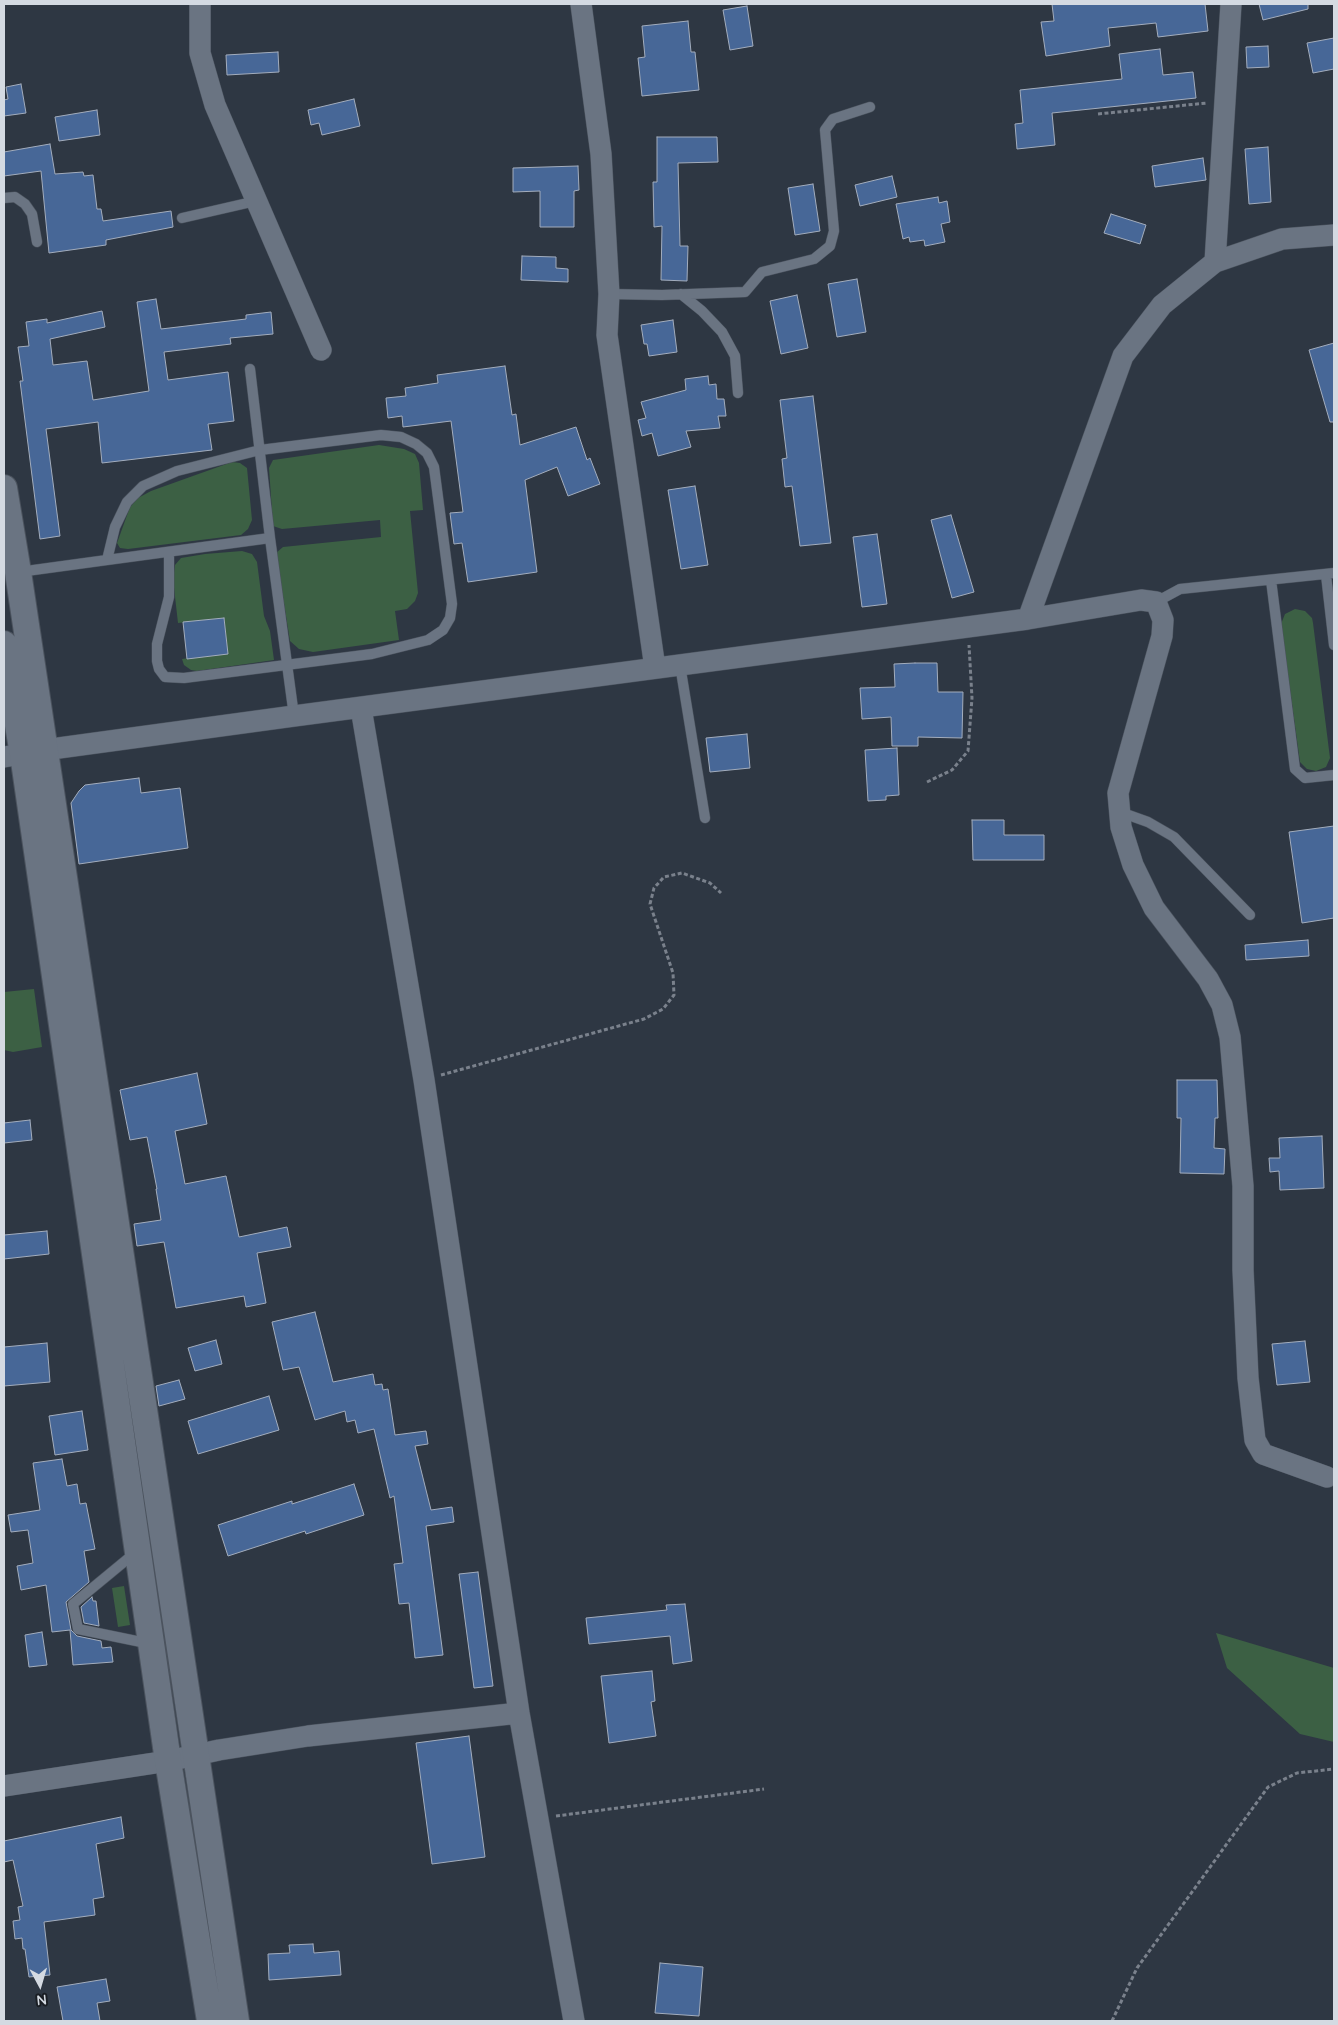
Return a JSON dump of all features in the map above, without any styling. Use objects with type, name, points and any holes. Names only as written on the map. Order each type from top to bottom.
[{"type":"street","points":[[200,4],[200,53],[215,105],[321,350]]},
{"type":"street","points":[[581,4],[601,154],[610,294],[606,335],[655,668]]},
{"type":"street","points":[[1215,262],[1231,4]]},
{"type":"street","points":[[1028,619],[1123,356],[1162,305],[1215,262],[1282,238],[1334,235]]},
{"type":"street","points":[[4,488],[18,572],[24,754],[168,1761],[210,2021]]},
{"type":"street","points":[[24,754],[294,716],[1028,619],[1141,600],[1156,602],[1162,620],[1162,636],[1118,793],[1121,827],[1134,865],[1154,908],[1208,979],[1222,1005],[1230,1037],[1243,1186],[1243,1270],[1248,1378],[1255,1440],[1263,1454],[1327,1477]]},
{"type":"street","points":[[4,644],[196,1756],[236,2021]]},
{"type":"street","points":[[361,708],[424,1080],[519,1713],[574,2021]]},
{"type":"street","points":[[4,1786],[168,1761],[220,1750],[308,1736],[519,1713]]},
{"type":"lane","points":[[610,294],[745,292],[762,272],[814,259],[830,246],[834,231],[825,130],[833,119],[870,107]]},
{"type":"lane","points":[[4,198],[15,198],[25,204],[32,214],[37,242]]},
{"type":"lane","points":[[182,218],[256,201]]},
{"type":"lane","points":[[680,294],[702,311],[722,332],[734,356],[738,393]]},
{"type":"lane","points":[[250,369],[294,716]]},
{"type":"lane","points":[[107,560],[115,527],[127,502],[143,486],[177,471],[260,450],[381,435],[401,437],[416,444],[427,453],[434,468],[452,604],[450,618],[443,630],[428,640],[372,654],[184,678],[165,676],[159,670],[157,644],[169,597],[169,552]]},
{"type":"lane","points":[[18,572],[270,538]]},
{"type":"lane","points":[[1156,602],[1180,589],[1330,574],[1334,645]]},
{"type":"lane","points":[[1271,580],[1295,769],[1305,778],[1334,775]]},
{"type":"lane","points":[[680,665],[704,818]]},
{"type":"lane","points":[[1119,812],[1148,822],[1174,837],[1250,915]]},
{"type":"lane","points":[[138,1551],[74,1604],[78,1629],[152,1644]]},
{"type":"path","points":[[1098,114],[1225,101]]},
{"type":"path","points":[[927,782],[952,770],[968,751],[972,698],[968,627]]},
{"type":"path","points":[[424,1080],[644,1019],[663,1009],[674,995],[673,973],[650,904],[654,888],[664,877],[682,872],[710,883],[721,893]]},
{"type":"path","points":[[1112,2021],[1137,1968],[1268,1787],[1297,1773],[1334,1769]]},
{"type":"path","points":[[538,1819],[764,1789]]},
{"type":"green space","points":[[379,445],[404,449],[415,454],[419,463],[423,510],[410,511],[418,593],[415,601],[407,609],[395,611],[399,640],[313,652],[299,649],[290,641],[276,553],[283,547],[381,537],[380,520],[282,529],[273,526],[269,468],[273,460]]},
{"type":"green space","points":[[232,462],[240,463],[247,468],[252,520],[248,529],[241,535],[128,549],[120,548],[117,543],[130,507],[138,498],[151,491]]},
{"type":"green space","points":[[242,551],[252,554],[257,562],[264,616],[270,631],[274,660],[197,671],[191,670],[184,665],[182,659],[228,653],[224,618],[178,623],[173,579],[175,565],[181,558]]},
{"type":"green space","points":[[1295,609],[1305,611],[1312,618],[1313,623],[1330,758],[1326,767],[1316,771],[1307,769],[1300,762],[1281,624],[1285,614]]},
{"type":"green space","points":[[34,989],[42,1047],[13,1052],[4,1050],[4,992]]},
{"type":"green space","points":[[124,1586],[130,1625],[118,1627],[112,1588]]},
{"type":"green space","points":[[1216,1633],[1334,1668],[1334,1742],[1300,1734],[1227,1668]]},
{"type":"building","points":[[1052,4],[1205,4],[1208,31],[1158,37],[1156,23],[1108,28],[1110,46],[1046,56],[1041,22],[1054,21]]},
{"type":"building","points":[[1259,4],[1308,4],[1308,9],[1263,20]]},
{"type":"building","points":[[747,6],[753,46],[730,50],[723,10]]},
{"type":"building","points":[[688,21],[691,52],[695,52],[699,90],[642,96],[638,58],[645,57],[642,26]]},
{"type":"building","points":[[1334,38],[1334,69],[1313,73],[1307,43]]},
{"type":"building","points":[[1268,46],[1269,67],[1247,68],[1246,47]]},
{"type":"building","points":[[1160,49],[1163,75],[1193,72],[1196,98],[1052,113],[1055,145],[1017,149],[1015,124],[1023,123],[1020,90],[1122,79],[1119,54]]},
{"type":"building","points":[[278,52],[279,72],[227,75],[226,55]]},
{"type":"building","points":[[21,84],[26,113],[4,116],[4,100],[8,99],[6,87]]},
{"type":"building","points":[[354,99],[360,126],[322,135],[319,123],[311,125],[308,110]]},
{"type":"building","points":[[97,110],[100,135],[59,141],[55,117]]},
{"type":"building","points":[[657,137],[717,137],[718,162],[678,163],[680,246],[688,246],[687,281],[661,280],[662,226],[654,227],[653,182],[657,182]]},
{"type":"building","points":[[50,144],[55,174],[83,172],[84,176],[93,175],[97,209],[101,209],[103,221],[171,211],[173,227],[106,240],[106,245],[49,253],[41,171],[4,176],[4,152]]},
{"type":"building","points":[[1268,147],[1271,202],[1249,204],[1245,149]]},
{"type":"building","points":[[1203,158],[1206,180],[1155,187],[1152,166]]},
{"type":"building","points":[[578,166],[579,190],[574,191],[574,227],[540,227],[540,191],[513,192],[513,168]]},
{"type":"building","points":[[892,176],[897,197],[860,206],[855,185]]},
{"type":"building","points":[[813,184],[820,231],[795,235],[788,188]]},
{"type":"building","points":[[938,197],[939,203],[947,201],[950,222],[941,224],[945,242],[925,246],[924,240],[910,242],[909,237],[903,239],[896,204]]},
{"type":"building","points":[[1111,214],[1146,225],[1140,244],[1104,233]]},
{"type":"building","points":[[522,256],[556,257],[556,268],[568,269],[568,282],[521,280]]},
{"type":"building","points":[[857,279],[866,332],[837,337],[828,284]]},
{"type":"building","points":[[797,295],[808,348],[781,354],[770,301]]},
{"type":"building","points":[[156,299],[161,329],[246,319],[246,315],[271,312],[273,334],[230,338],[231,344],[164,352],[168,380],[228,372],[234,421],[208,424],[212,450],[102,463],[98,422],[46,429],[60,536],[40,539],[20,381],[23,381],[18,347],[29,346],[26,322],[47,319],[47,323],[102,311],[105,327],[50,339],[53,365],[87,361],[93,400],[149,391],[137,302]]},
{"type":"building","points":[[673,320],[677,352],[649,356],[647,344],[644,344],[641,325]]},
{"type":"building","points":[[1334,343],[1334,422],[1330,422],[1309,350]]},
{"type":"building","points":[[505,366],[512,415],[516,414],[520,445],[576,427],[587,460],[590,458],[600,484],[568,496],[557,467],[525,480],[537,572],[468,582],[462,543],[454,544],[450,513],[463,512],[451,421],[403,427],[402,416],[388,418],[386,398],[406,396],[405,388],[438,383],[437,375]]},
{"type":"building","points":[[708,376],[709,385],[716,384],[717,399],[724,399],[726,416],[718,416],[720,428],[686,431],[691,447],[658,456],[652,433],[642,436],[638,420],[646,418],[641,402],[686,390],[685,379]]},
{"type":"building","points":[[813,396],[831,543],[800,546],[792,486],[785,487],[782,459],[787,458],[780,400]]},
{"type":"building","points":[[695,486],[708,565],[681,569],[668,490]]},
{"type":"building","points":[[951,515],[974,592],[952,598],[931,520]]},
{"type":"building","points":[[877,534],[887,604],[862,607],[853,537]]},
{"type":"building","points":[[224,618],[228,654],[187,659],[183,622]]},
{"type":"building","points":[[937,663],[938,692],[963,692],[962,738],[918,737],[918,746],[892,746],[891,717],[862,719],[860,688],[895,687],[894,664]]},
{"type":"building","points":[[747,734],[750,768],[710,772],[706,738]]},
{"type":"building","points":[[897,748],[899,795],[886,796],[886,800],[868,801],[865,750]]},
{"type":"building","points":[[139,778],[141,793],[180,788],[188,848],[79,864],[71,803],[79,791],[85,785]]},
{"type":"building","points":[[972,820],[1004,820],[1004,835],[1044,835],[1044,860],[973,860]]},
{"type":"building","points":[[1334,826],[1334,918],[1302,923],[1289,832]]},
{"type":"building","points":[[1308,940],[1309,956],[1246,960],[1245,945]]},
{"type":"building","points":[[197,1073],[207,1124],[175,1131],[185,1184],[226,1176],[239,1237],[287,1227],[291,1247],[257,1253],[266,1303],[246,1307],[244,1296],[176,1308],[164,1242],[137,1246],[134,1224],[161,1220],[147,1137],[130,1140],[120,1090]]},
{"type":"building","points":[[1177,1080],[1217,1080],[1218,1118],[1215,1118],[1214,1148],[1225,1149],[1224,1174],[1180,1173],[1181,1118],[1177,1118]]},
{"type":"building","points":[[30,1120],[32,1140],[4,1143],[4,1123]]},
{"type":"building","points":[[1322,1136],[1324,1188],[1280,1190],[1279,1171],[1270,1172],[1269,1158],[1280,1158],[1279,1138]]},
{"type":"building","points":[[47,1231],[49,1254],[4,1259],[4,1235]]},
{"type":"building","points":[[315,1312],[333,1382],[373,1374],[375,1385],[382,1384],[383,1390],[388,1389],[395,1435],[426,1431],[428,1444],[415,1446],[431,1510],[452,1507],[454,1522],[426,1526],[443,1655],[415,1658],[409,1603],[399,1604],[394,1564],[403,1563],[394,1496],[390,1498],[374,1429],[358,1433],[355,1420],[347,1422],[345,1411],[315,1420],[299,1367],[283,1370],[272,1322]]},
{"type":"building","points":[[216,1340],[222,1364],[195,1371],[188,1348]]},
{"type":"building","points":[[1305,1341],[1310,1382],[1277,1385],[1272,1344]]},
{"type":"building","points":[[47,1343],[50,1382],[4,1386],[4,1347]]},
{"type":"building","points":[[179,1380],[185,1399],[159,1406],[156,1386]]},
{"type":"building","points":[[269,1396],[279,1430],[198,1454],[188,1421]]},
{"type":"building","points":[[82,1411],[88,1450],[55,1455],[49,1416]]},
{"type":"building","points":[[62,1459],[67,1486],[77,1484],[80,1504],[86,1503],[95,1549],[84,1551],[89,1582],[66,1602],[71,1630],[77,1636],[101,1641],[102,1648],[111,1647],[113,1662],[73,1665],[70,1630],[52,1632],[46,1585],[21,1590],[17,1566],[33,1563],[28,1530],[11,1532],[8,1515],[40,1510],[33,1463]]},
{"type":"building","points":[[354,1484],[364,1515],[306,1534],[305,1531],[228,1556],[218,1525],[292,1501],[292,1504]]},
{"type":"building","points":[[478,1572],[493,1686],[474,1688],[459,1574]]},
{"type":"building","points":[[92,1597],[93,1601],[96,1601],[99,1626],[84,1623],[81,1607]]},
{"type":"building","points":[[685,1604],[692,1661],[673,1664],[670,1636],[589,1644],[586,1618],[667,1610],[666,1605]]},
{"type":"building","points":[[42,1632],[47,1665],[29,1667],[25,1635]]},
{"type":"building","points":[[652,1671],[655,1701],[651,1702],[656,1736],[609,1743],[601,1676]]},
{"type":"building","points":[[469,1736],[485,1857],[432,1864],[416,1743]]},
{"type":"building","points":[[121,1817],[124,1838],[96,1844],[104,1897],[93,1899],[95,1915],[44,1922],[50,1975],[29,1977],[22,1938],[15,1939],[13,1921],[20,1920],[18,1907],[23,1906],[13,1860],[4,1862],[4,1841]]},
{"type":"building","points":[[313,1944],[314,1953],[339,1951],[341,1975],[269,1980],[268,1954],[290,1953],[289,1945]]},
{"type":"building","points":[[660,1963],[703,1967],[699,2016],[655,2013]]},
{"type":"building","points":[[106,1979],[110,2001],[97,2003],[100,2021],[63,2021],[57,1987]]}]
